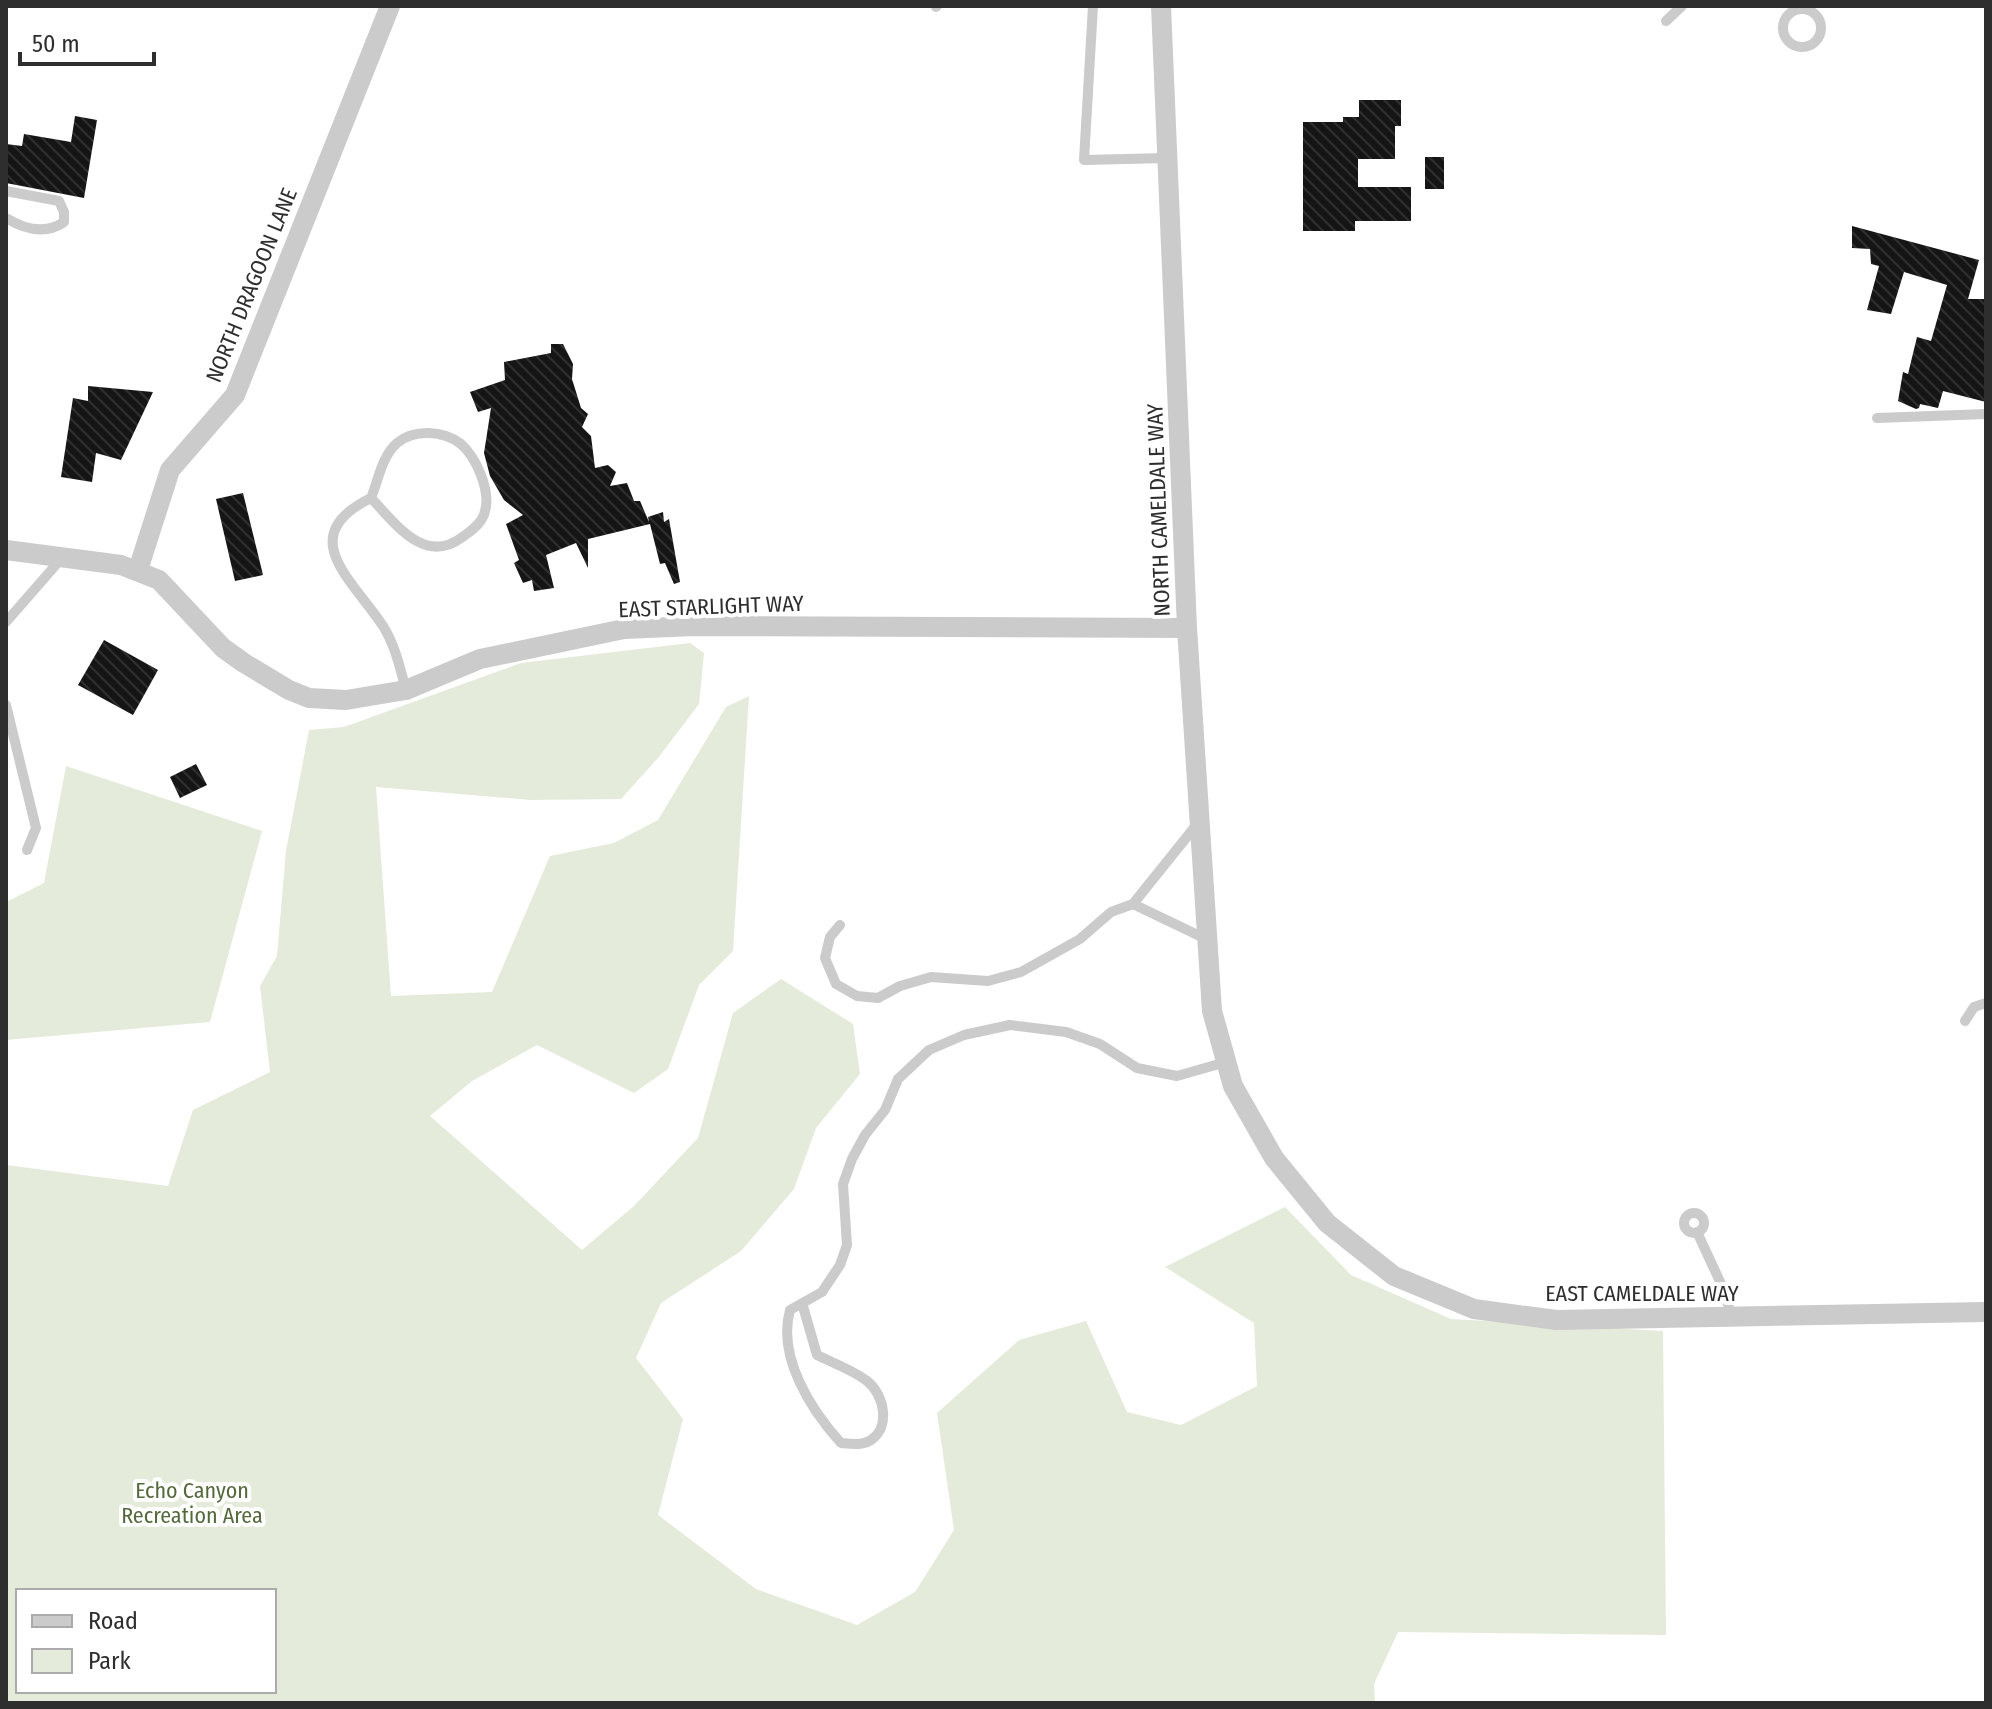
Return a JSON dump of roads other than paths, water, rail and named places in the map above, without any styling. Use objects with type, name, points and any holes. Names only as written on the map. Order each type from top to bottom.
[{"type":"street","name":"NORTH DRAGOON LANE","points":[[138,570],[170,470],[235,395],[390,6]]},
{"type":"street","name":"NORTH CAMELDALE WAY","points":[[1161,6],[1187,628],[1212,1011]]},
{"type":"street","name":"EAST STARLIGHT WAY","points":[[6,550],[121,565],[159,580],[223,648],[289,690],[309,698],[346,700],[406,690],[480,659],[624,629],[694,626],[1187,628]]},
{"type":"street","name":"EAST CAMELDALE WAY","points":[[1212,1011],[1233,1086],[1274,1158],[1327,1223],[1394,1276],[1474,1309],[1556,1320],[1986,1312]]},
{"type":"lane","points":[[1093,6],[1084,160],[1167,158]]},
{"type":"lane","points":[[1666,21],[1682,6]]},
{"type":"lane","points":[[6,191],[59,201],[64,222],[54,229],[23,228],[6,218]]},
{"type":"lane","points":[[1877,418],[1986,414]]},
{"type":"lane","points":[[371,498],[419,544],[439,547],[450,545],[481,521],[486,497],[480,475],[460,444],[444,436],[412,434],[396,444],[382,467],[371,498],[351,508],[334,527],[332,546],[341,571],[384,628],[397,656],[406,690]]},
{"type":"lane","points":[[6,622],[63,557]]},
{"type":"lane","points":[[6,705],[36,828],[27,850]]},
{"type":"lane","points":[[840,925],[830,937],[825,958],[836,984],[857,996],[878,998],[900,986],[931,977],[988,981],[1021,972],[1080,939],[1111,912],[1133,904],[1200,821]]},
{"type":"lane","points":[[1133,904],[1208,940]]},
{"type":"lane","points":[[1965,1021],[1974,1007],[1986,1003]]},
{"type":"lane","points":[[802,1303],[817,1355],[868,1381],[877,1393],[884,1409],[883,1427],[872,1440],[859,1445],[841,1443],[809,1404],[796,1376],[787,1330],[790,1310],[802,1303],[822,1292],[840,1265],[847,1245],[843,1184],[852,1159],[865,1135],[885,1110],[898,1079],[929,1050],[964,1035],[1010,1025],[1066,1032],[1100,1044],[1137,1068],[1177,1076],[1226,1062]]},
{"type":"lane","points":[[1697,1232],[1723,1288],[1732,1318]]},
{"type":"park label","name":"Echo Canyon Recreation Area","points":[[192,1502]]}]
